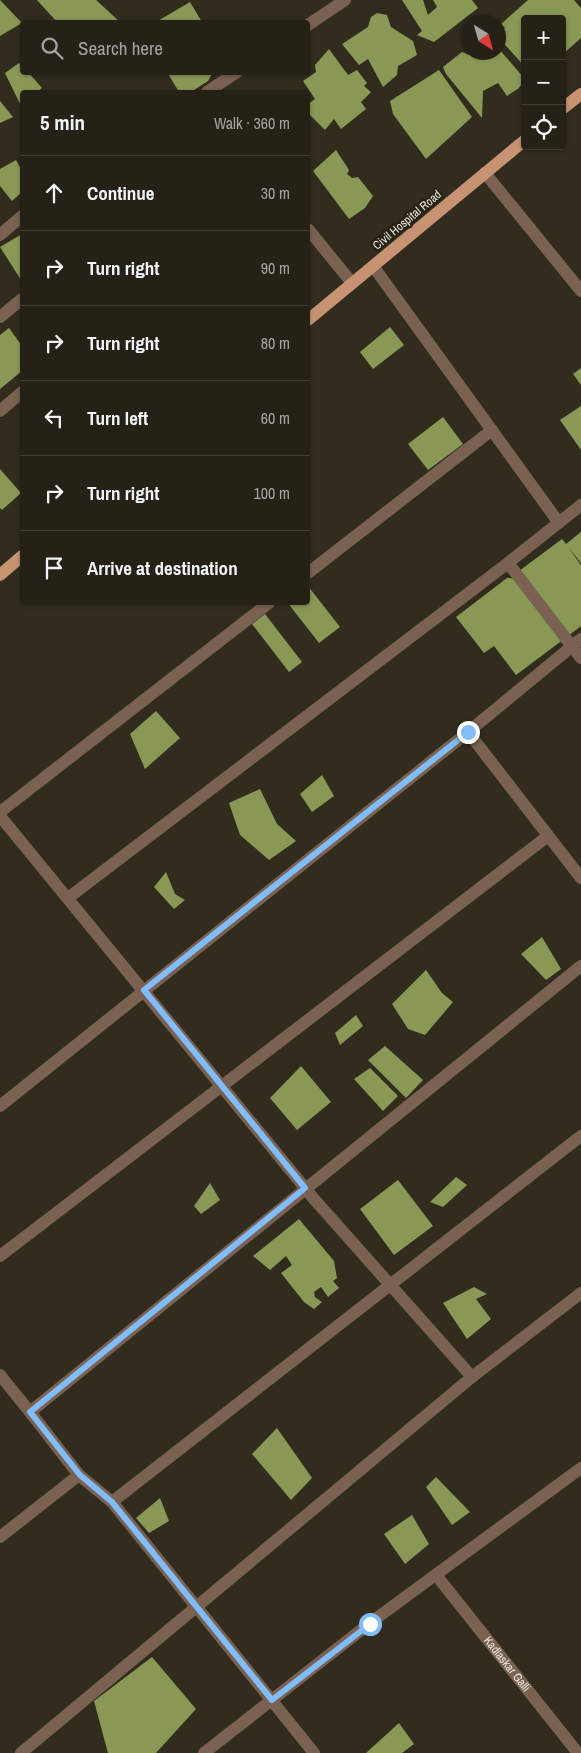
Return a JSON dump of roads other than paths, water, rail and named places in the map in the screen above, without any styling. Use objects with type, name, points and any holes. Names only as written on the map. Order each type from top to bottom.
[{"type":"main road","points":[[566,106],[581,94]]},
{"type":"main road","name":"Civil Hospital Road","points":[[310,318],[521,143]]},
{"type":"main road","points":[[0,575],[20,558]]},
{"type":"street","points":[[310,24],[345,0]]},
{"type":"street","points":[[210,90],[232,75]]},
{"type":"street","points":[[485,173],[581,291]]},
{"type":"street","points":[[0,235],[20,218]]},
{"type":"street","points":[[310,231],[352,283]]},
{"type":"street","points":[[373,266],[559,523]]},
{"type":"street","points":[[0,317],[20,301]]},
{"type":"street","points":[[0,410],[20,394]]},
{"type":"street","points":[[310,571],[492,430]]},
{"type":"street","points":[[68,898],[581,506]]},
{"type":"street","points":[[508,563],[576,642],[581,658]]},
{"type":"street","points":[[0,812],[266,605]]},
{"type":"street","points":[[0,1106],[468,732],[576,642]]},
{"type":"street","points":[[468,732],[581,878]]},
{"type":"street","points":[[0,816],[305,1188],[472,1377]]},
{"type":"street","points":[[0,1256],[548,836]]},
{"type":"street","points":[[30,1412],[581,966]]},
{"type":"street","points":[[112,1502],[581,1136]]},
{"type":"street","points":[[21,1753],[472,1377],[581,1293]]},
{"type":"street","points":[[0,1374],[80,1475],[112,1502],[314,1753]]},
{"type":"street","points":[[204,1753],[370,1624],[581,1468]]},
{"type":"street","points":[[0,1536],[80,1475]]},
{"type":"street","name":"Kadlaskar Galli","points":[[436,1575],[578,1753]]}]
